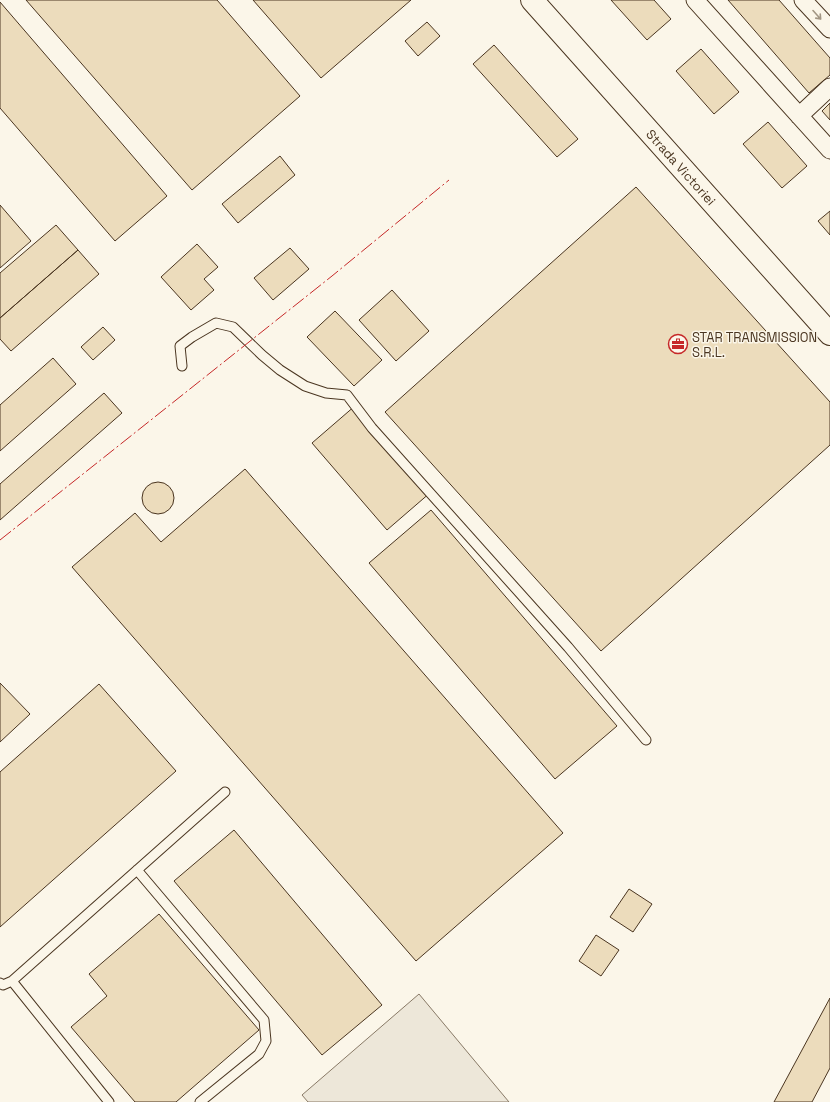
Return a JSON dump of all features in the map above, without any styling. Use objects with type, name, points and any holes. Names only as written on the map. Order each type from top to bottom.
[{"type":"main road","name":"Strada Victoriei","points":[[532,0],[830,334]]},
{"type":"street","points":[[695,0],[830,150]]},
{"type":"street","points":[[803,0],[830,29]]},
{"type":"street","points":[[799,116],[830,87]]},
{"type":"lane","points":[[182,366],[180,346],[216,323],[233,327],[280,370],[305,386],[326,393],[347,395],[372,428],[568,647],[646,740]]},
{"type":"lane","points":[[0,983],[3,985],[12,981],[225,792]]},
{"type":"lane","points":[[137,870],[264,1020],[266,1041],[259,1054],[200,1102]]},
{"type":"lane","points":[[12,981],[110,1102]]},
{"type":"shaded area","points":[[419,994],[509,1102],[308,1102],[302,1095]]},
{"type":"building","points":[[26,0],[217,0],[300,96],[192,190]]},
{"type":"building","points":[[253,0],[411,0],[321,78]]},
{"type":"building","points":[[611,0],[654,0],[671,19],[647,40]]},
{"type":"building","points":[[728,0],[779,0],[830,58],[830,75],[809,93]]},
{"type":"building","points":[[0,2],[167,196],[115,241],[0,108]]},
{"type":"building","points":[[427,22],[440,36],[418,56],[405,41]]},
{"type":"building","points":[[494,45],[578,139],[557,157],[473,64]]},
{"type":"building","points":[[701,49],[739,92],[714,114],[676,71]]},
{"type":"building","points":[[830,103],[830,120],[822,111]]},
{"type":"building","points":[[768,122],[807,166],[782,188],[743,144]]},
{"type":"building","points":[[280,156],[295,175],[238,223],[222,204]]},
{"type":"building","points":[[636,187],[830,402],[830,445],[601,651],[385,412]]},
{"type":"building","points":[[0,205],[31,241],[0,268]]},
{"type":"building","points":[[830,211],[830,235],[818,221]]},
{"type":"building","points":[[56,225],[78,250],[0,318],[0,273]]},
{"type":"building","points":[[197,244],[218,267],[204,279],[214,290],[191,310],[161,277]]},
{"type":"building","points":[[290,248],[309,269],[273,300],[254,278]]},
{"type":"building","points":[[78,250],[99,274],[11,351],[0,339],[0,318]]},
{"type":"building","points":[[392,290],[429,331],[396,361],[359,320]]},
{"type":"building","points":[[335,311],[382,360],[354,386],[307,337]]},
{"type":"building","points":[[103,327],[115,340],[93,360],[81,347]]},
{"type":"building","points":[[53,358],[76,384],[0,451],[0,405]]},
{"type":"building","points":[[104,393],[122,413],[0,520],[0,484]]},
{"type":"building","points":[[356,405],[431,492],[387,530],[312,443]]},
{"type":"building","points":[[245,469],[563,833],[416,961],[72,567],[135,513],[161,542]]},
{"type":"building","points":[[158,482],[164,483],[171,489],[174,498],[173,504],[167,511],[158,514],[152,513],[145,507],[142,498],[143,492],[149,485]]},
{"type":"building","points":[[431,510],[617,726],[555,779],[369,563]]},
{"type":"building","points":[[0,683],[30,714],[0,742]]},
{"type":"building","points":[[99,684],[176,771],[0,927],[0,772]]},
{"type":"building","points":[[234,830],[382,1005],[322,1055],[174,881]]},
{"type":"building","points":[[629,889],[652,904],[633,932],[610,917]]},
{"type":"building","points":[[159,914],[259,1030],[176,1102],[135,1102],[71,1027],[107,996],[89,974]]},
{"type":"building","points":[[596,935],[619,950],[601,976],[579,961]]},
{"type":"building","points":[[830,998],[830,1068],[812,1102],[774,1102]]},
{"type":"power","points":[[0,540],[332,276],[449,180]]},
{"type":"place","name":"STAR TRANSMISSION S.R.L.","points":[[678,344]]}]
